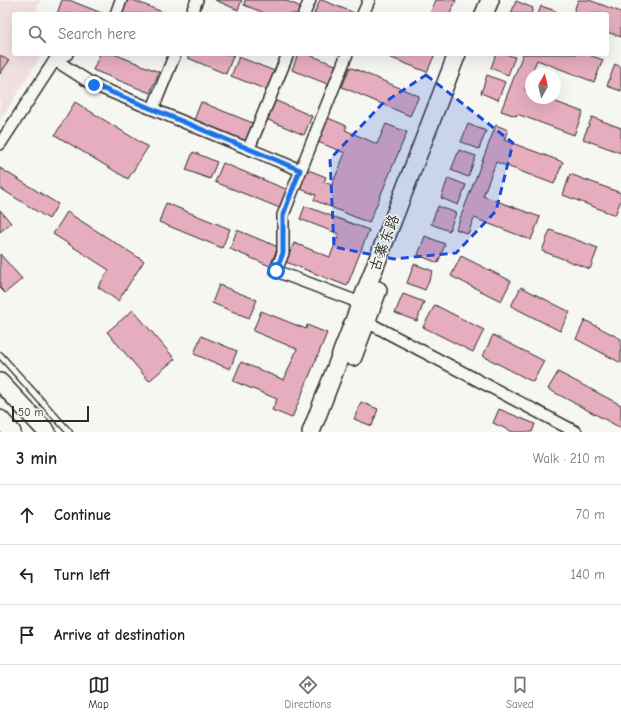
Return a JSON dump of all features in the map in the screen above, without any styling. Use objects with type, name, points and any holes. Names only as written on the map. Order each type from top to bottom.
[{"type":"main road","points":[[473,12],[478,0]]},
{"type":"main road","points":[[485,12],[490,0]]},
{"type":"main road","name":"古寨东路","points":[[324,432],[456,56]]},
{"type":"main road","name":"古寨东路","points":[[311,432],[367,311],[468,56]]},
{"type":"main road","points":[[0,382],[47,432]]},
{"type":"main road","points":[[0,419],[12,432]]},
{"type":"street","points":[[117,12],[121,0]]},
{"type":"street","points":[[192,12],[197,0]]},
{"type":"street","points":[[305,12],[310,0]]},
{"type":"street","points":[[364,12],[369,0]]},
{"type":"street","points":[[0,144],[55,60],[63,56]]},
{"type":"street","points":[[153,108],[174,56]]},
{"type":"street","points":[[249,148],[287,56]]},
{"type":"street","points":[[346,56],[283,215],[283,253],[276,271],[367,311],[576,432]]},
{"type":"street","points":[[55,60],[94,85],[153,108],[300,170]]},
{"type":"lane","points":[[0,355],[69,432]]},
{"type":"highlighted area","points":[[426,75],[513,143],[496,211],[456,253],[394,259],[334,247],[330,159],[382,104]]},
{"type":"shaded area","points":[[0,0],[41,0],[35,12],[12,12],[12,56],[41,56],[0,121]]},
{"type":"building","points":[[62,0],[69,0],[99,12],[58,12]]},
{"type":"building","points":[[127,0],[133,0],[162,12],[122,12]]},
{"type":"building","points":[[215,0],[242,0],[238,10]]},
{"type":"building","points":[[245,0],[284,0],[304,8],[303,12],[262,12],[244,5]]},
{"type":"building","points":[[320,0],[322,0],[352,12],[315,12]]},
{"type":"building","points":[[436,0],[456,0],[451,12],[431,12]]},
{"type":"building","points":[[578,0],[589,0],[621,12],[621,37],[609,33],[609,12],[574,12]]},
{"type":"building","points":[[516,1],[533,8],[532,12],[512,12]]},
{"type":"building","points":[[541,6],[556,11],[556,12],[539,12]]},
{"type":"building","points":[[0,55],[9,61],[0,74]]},
{"type":"building","points":[[99,56],[119,56],[159,72],[150,93],[93,70]]},
{"type":"building","points":[[188,56],[233,56],[226,74],[188,58]]},
{"type":"building","points":[[297,56],[312,56],[338,66],[330,85],[292,70]]},
{"type":"building","points":[[386,56],[434,56],[427,72]]},
{"type":"building","points":[[495,56],[515,57],[508,75],[491,68]]},
{"type":"building","points":[[522,56],[592,56],[603,60],[594,82],[537,60],[534,68],[525,68],[525,104],[561,104],[583,112],[574,135],[517,114],[516,116],[501,111]]},
{"type":"building","points":[[239,57],[277,72],[270,91],[231,76]]},
{"type":"building","points":[[615,64],[621,67],[621,91],[607,86]]},
{"type":"building","points":[[350,67],[419,96],[410,116],[342,87]]},
{"type":"building","points":[[487,75],[505,82],[498,100],[481,93]]},
{"type":"building","points":[[274,100],[312,116],[304,135],[266,119]]},
{"type":"building","points":[[75,102],[148,147],[128,179],[55,135]]},
{"type":"building","points":[[201,102],[255,124],[247,142],[194,120]]},
{"type":"building","points":[[592,117],[621,128],[621,153],[583,139]]},
{"type":"building","points":[[328,118],[347,126],[345,130],[377,144],[386,124],[407,132],[369,223],[314,200],[316,195],[298,188],[306,169],[326,177],[324,182],[332,185],[345,153],[318,142]]},
{"type":"building","points":[[468,124],[486,131],[479,149],[461,142]]},
{"type":"building","points":[[496,125],[508,130],[504,140],[563,162],[554,184],[496,162],[483,196],[540,217],[531,240],[474,218],[468,234],[456,229]]},
{"type":"building","points":[[459,150],[476,156],[468,177],[451,170]]},
{"type":"building","points":[[193,152],[217,162],[210,179],[186,170]]},
{"type":"building","points":[[223,163],[288,190],[280,208],[215,182]]},
{"type":"building","points":[[0,168],[58,204],[49,219],[0,188]]},
{"type":"building","points":[[570,174],[621,193],[621,200],[615,215],[563,195]]},
{"type":"building","points":[[448,178],[466,185],[458,205],[441,198]]},
{"type":"building","points":[[166,203],[230,229],[222,248],[159,222]]},
{"type":"building","points":[[305,206],[369,230],[347,286],[286,262],[294,243],[330,257],[339,234],[300,219]]},
{"type":"building","points":[[438,206],[456,213],[449,231],[431,224]]},
{"type":"building","points":[[0,210],[11,223],[0,232]]},
{"type":"building","points":[[67,212],[144,261],[118,301],[98,287],[109,270],[53,234]]},
{"type":"building","points":[[237,230],[278,247],[270,266],[230,249]]},
{"type":"building","points":[[550,230],[598,248],[590,269],[542,251]]},
{"type":"building","points":[[425,236],[445,244],[438,263],[418,255]]},
{"type":"building","points":[[0,254],[22,279],[5,293],[0,288]]},
{"type":"building","points":[[461,256],[511,281],[501,301],[451,276]]},
{"type":"building","points":[[414,264],[433,271],[425,290],[407,283]]},
{"type":"building","points":[[219,285],[257,300],[249,318],[212,303]]},
{"type":"building","points":[[521,287],[570,312],[560,331],[511,306]]},
{"type":"building","points":[[403,294],[424,302],[417,321],[395,313]]},
{"type":"building","points":[[435,305],[484,330],[473,352],[423,327]]},
{"type":"building","points":[[133,310],[175,359],[149,381],[107,332]]},
{"type":"building","points":[[261,311],[306,329],[307,325],[327,333],[292,418],[272,410],[277,399],[233,381],[241,362],[284,380],[297,349],[253,331]]},
{"type":"building","points":[[585,320],[621,339],[621,363],[576,339]]},
{"type":"building","points":[[493,335],[544,361],[533,382],[483,356]]},
{"type":"building","points":[[201,336],[237,351],[230,369],[194,354]]},
{"type":"building","points":[[558,372],[621,405],[621,428],[548,389]]},
{"type":"building","points":[[361,402],[378,409],[372,426],[354,419]]},
{"type":"building","points":[[499,409],[535,424],[532,432],[513,432],[493,423]]},
{"type":"route","points":[[94,85],[153,108],[300,170],[283,215],[283,253],[276,271]]}]
